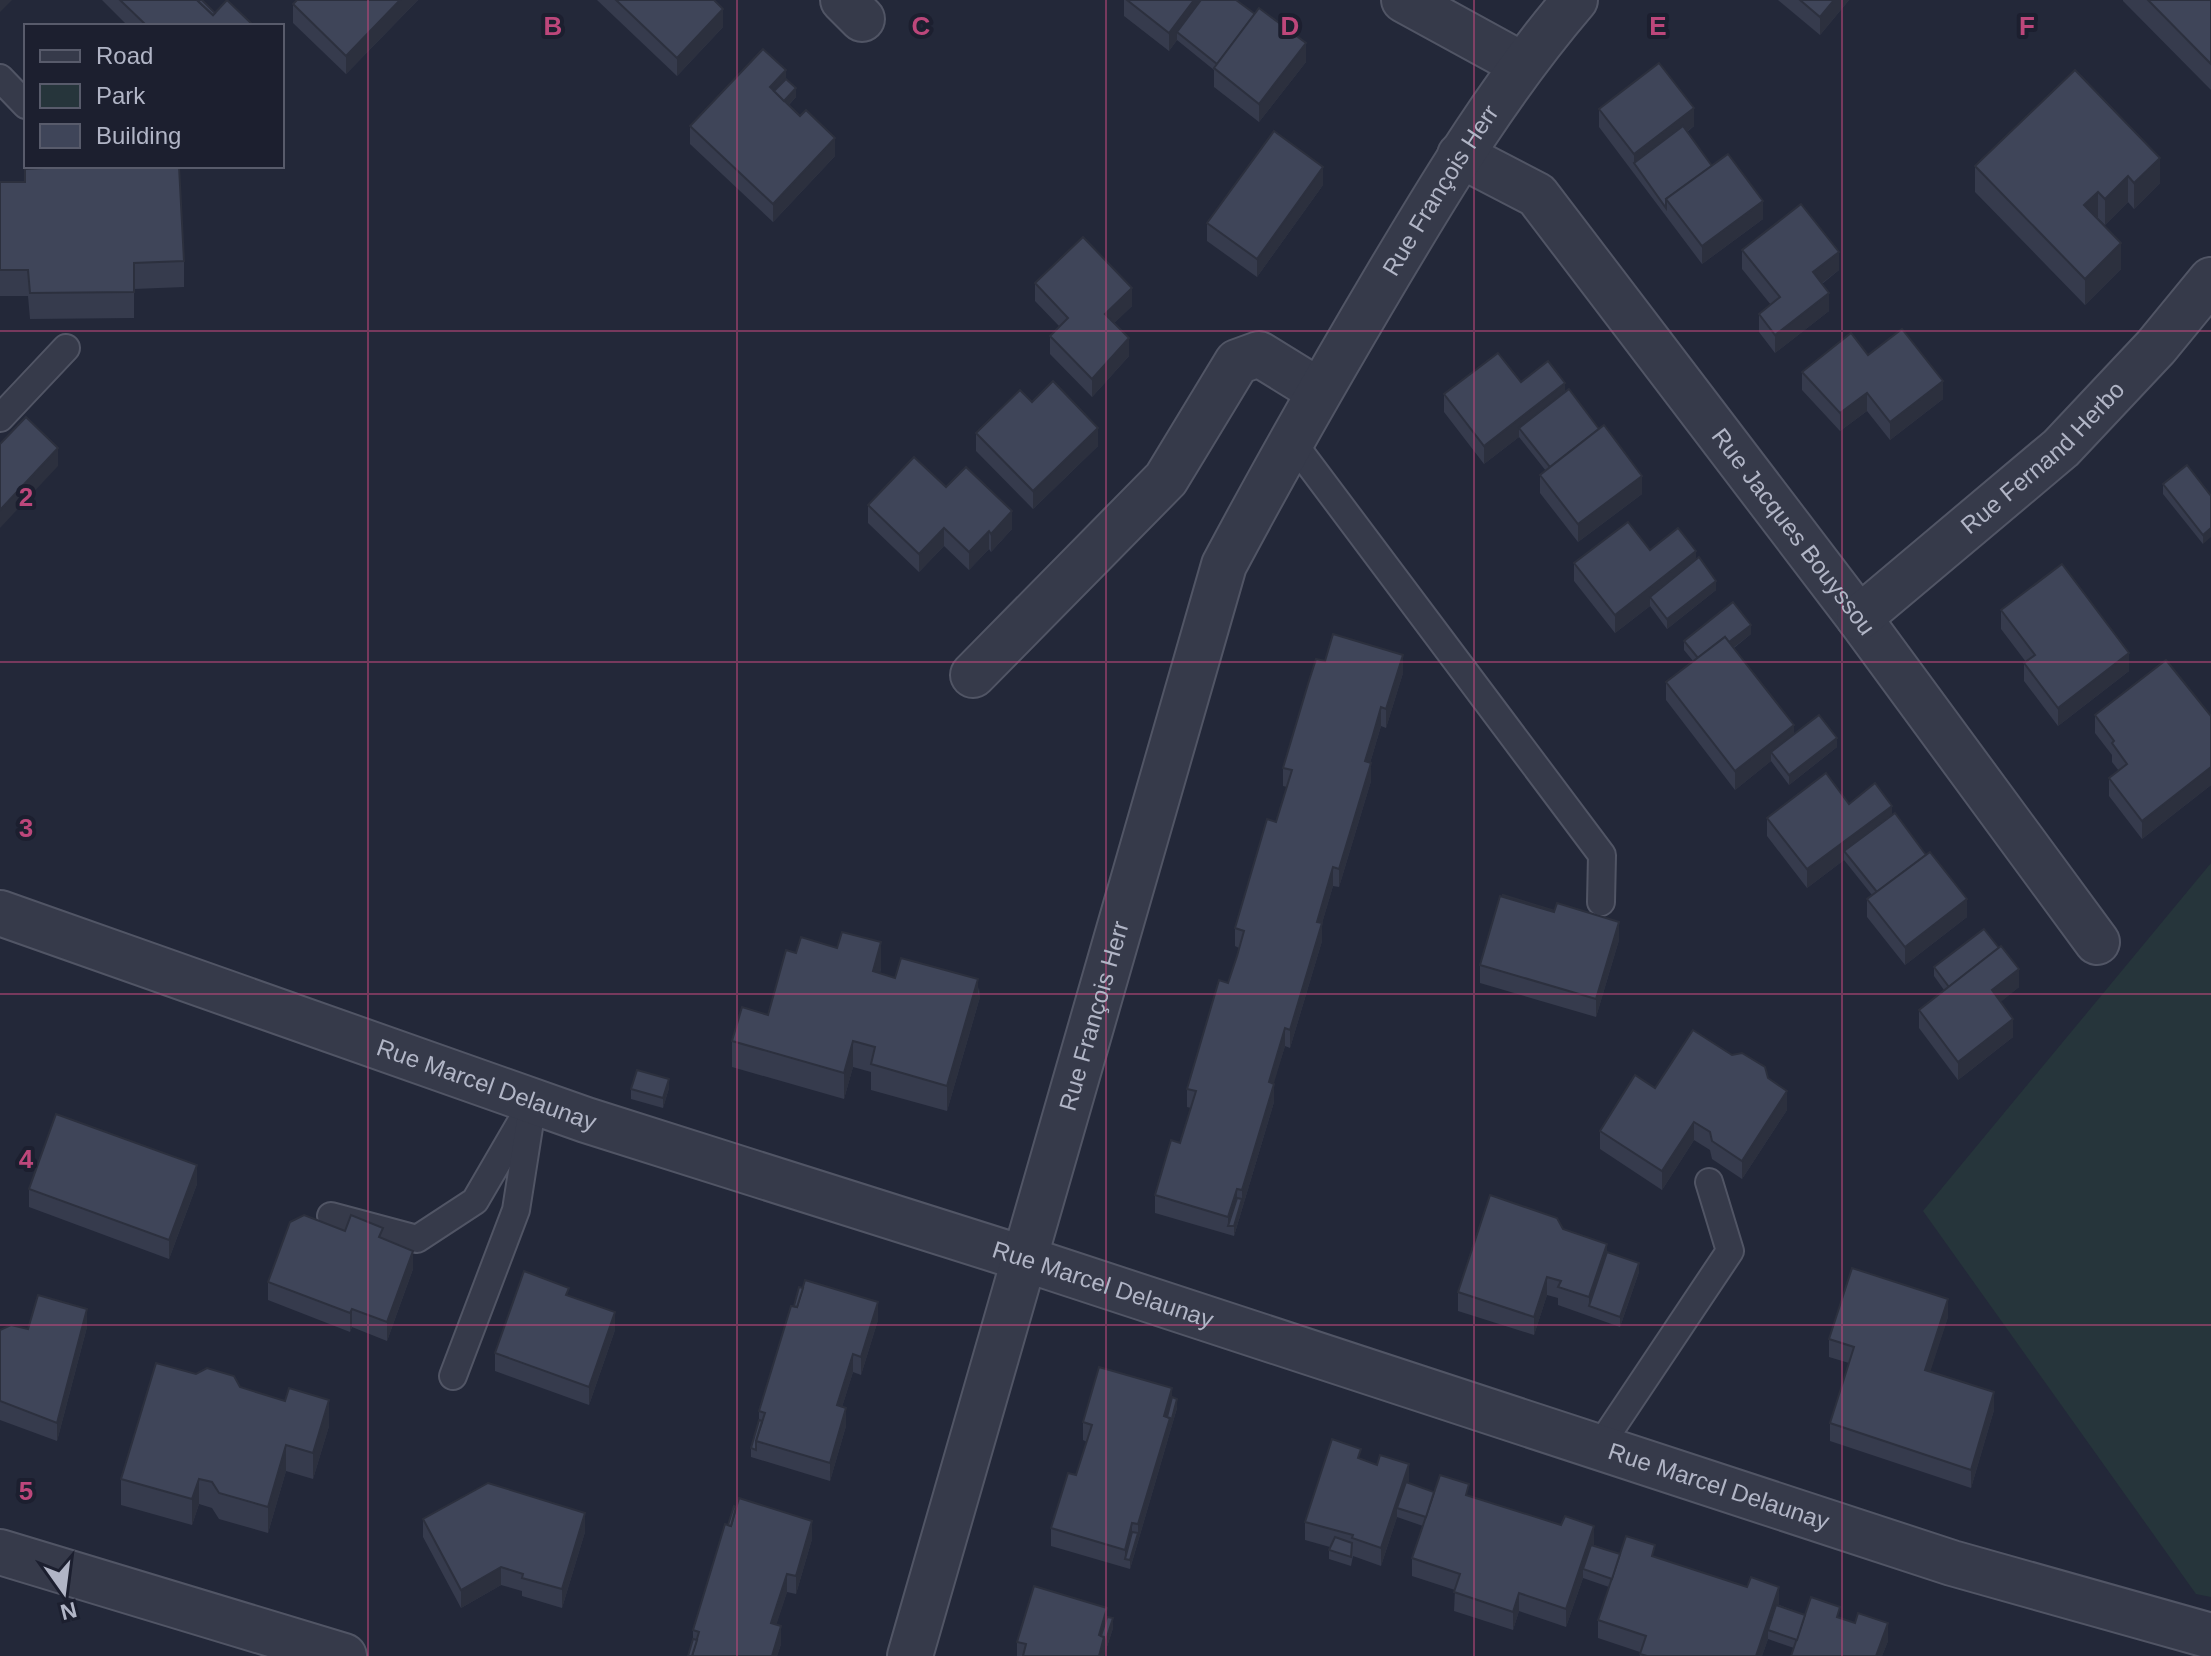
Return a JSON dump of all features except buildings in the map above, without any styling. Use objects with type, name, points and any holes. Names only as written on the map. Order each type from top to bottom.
[{"type":"street","points":[[1404,0],[1521,64]]},
{"type":"street","name":"Rue François Herr","points":[[910,1656],[1022,1258],[1224,565],[1319,391],[1460,155],[1521,64],[1575,0]]},
{"type":"street","name":"Rue Jacques Bouyssou","points":[[1460,155],[1537,195],[1859,618],[2097,942]]},
{"type":"street","name":"Rue Fernand Herbo","points":[[1859,618],[2061,448],[2156,347],[2211,280]]},
{"type":"street","points":[[973,675],[1166,479],[1237,362],[1259,354],[1319,391]]},
{"type":"street","name":"Rue Marcel Delaunay","points":[[0,913],[533,1102],[1022,1258],[1952,1563],[2211,1636]]},
{"type":"street","points":[[0,1552],[344,1656]]},
{"type":"lane","points":[[0,78],[24,103]]},
{"type":"lane","points":[[0,418],[66,348]]},
{"type":"lane","points":[[1291,440],[1602,855],[1601,902]]},
{"type":"lane","points":[[331,1216],[417,1239],[475,1201],[533,1102]]},
{"type":"lane","points":[[453,1376],[516,1210],[533,1102]]},
{"type":"lane","points":[[1599,1447],[1730,1251],[1709,1182]]},
{"type":"green space","points":[[2211,863],[2211,1597],[2196,1594],[1923,1211]]}]
